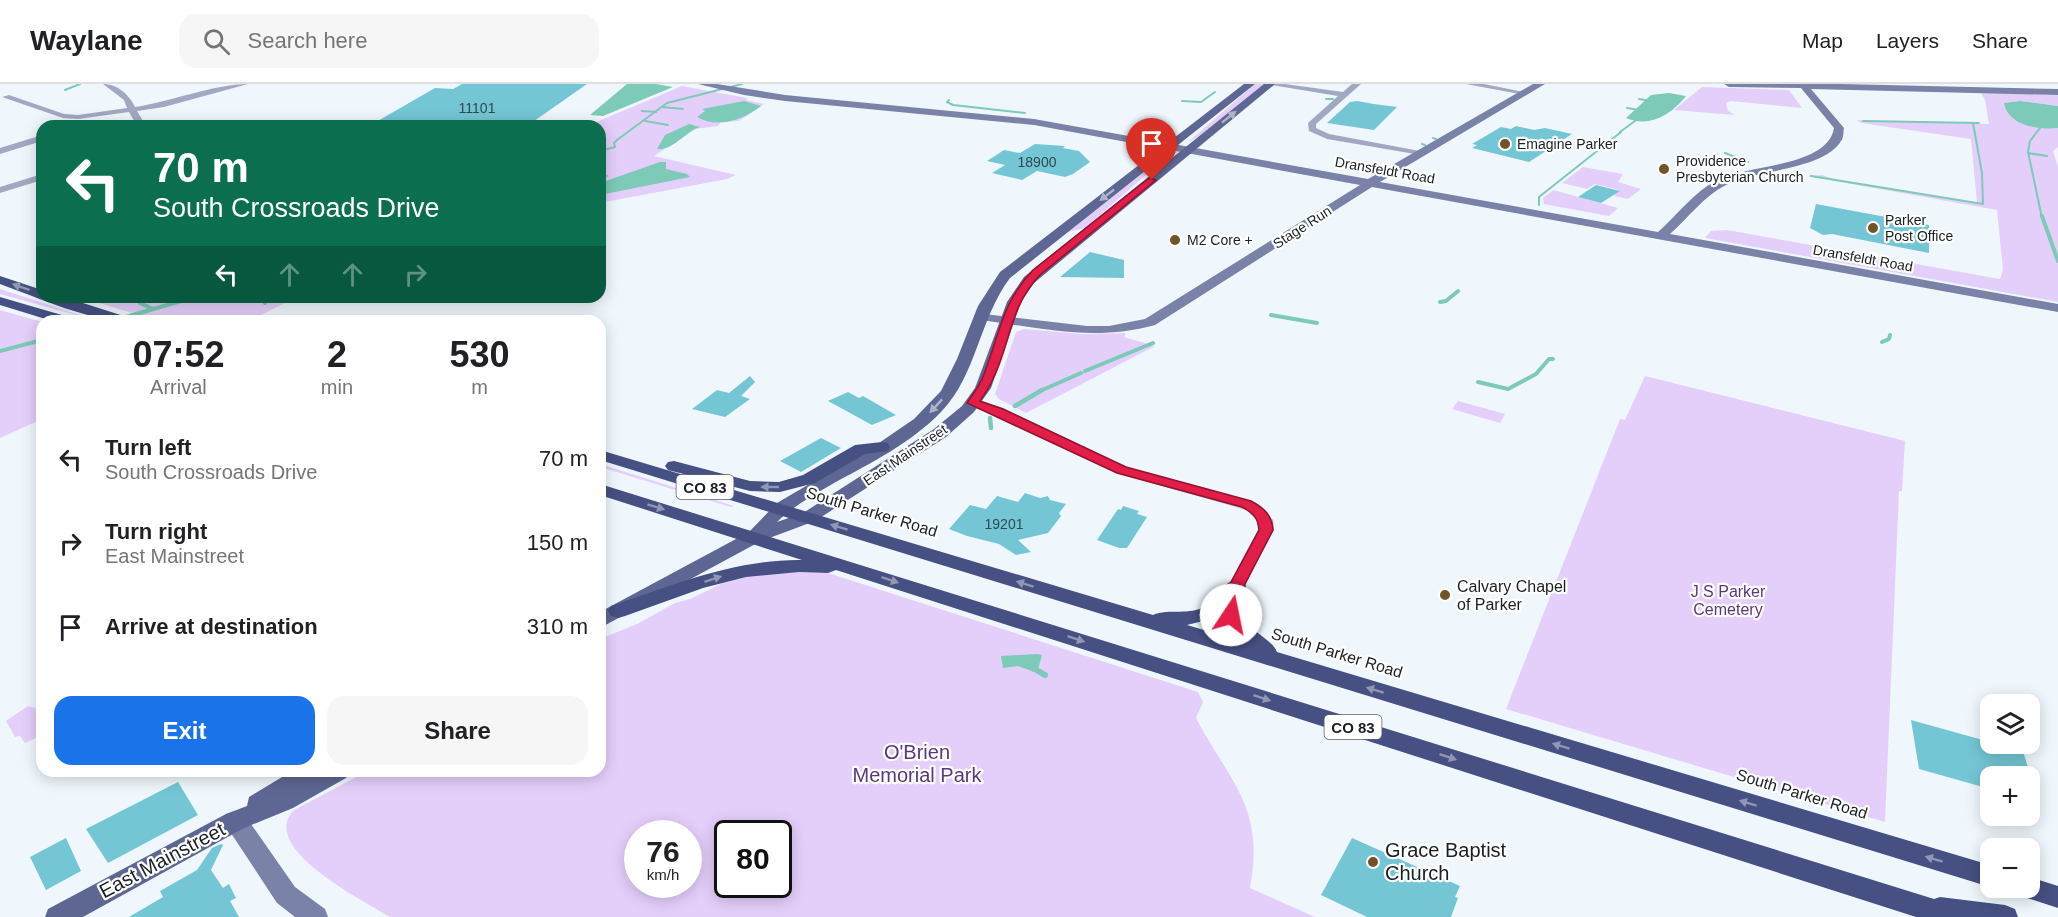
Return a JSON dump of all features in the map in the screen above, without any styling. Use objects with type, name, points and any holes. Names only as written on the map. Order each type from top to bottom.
[{"type":"highway","points":[[0,280],[36,292]]},
{"type":"highway","points":[[0,301],[48,315]]},
{"type":"highway","points":[[69,303],[106,315]]},
{"type":"highway","points":[[629,464],[681,466],[750,486],[780,487],[809,479],[861,449],[882,447]]},
{"type":"highway","name":"South Parker Road","points":[[606,457],[1980,873]]},
{"type":"highway","name":"CO 83","points":[[606,491],[1953,917]]},
{"type":"highway","points":[[609,616],[750,569],[807,566],[862,571]]},
{"type":"highway","points":[[1146,620],[1184,619],[1212,612],[1236,586]]},
{"type":"highway","points":[[1236,586],[1231,615],[1237,627],[1256,644],[1287,663]]},
{"type":"highway","points":[[2040,891],[2058,897]]},
{"type":"highway","points":[[1917,906],[2005,917]]},
{"type":"main road","name":"East Mainstreet","points":[[754,537],[781,509],[915,426],[940,403],[953,386],[990,293],[1000,280],[1250,84]]},
{"type":"main road","name":"East Mainstreet","points":[[609,616],[754,537],[809,517],[932,440],[973,403],[990,374],[1008,319],[1022,288],[1036,273],[1270,84]]},
{"type":"main road","points":[[1022,288],[1017,282],[1036,260],[1036,257],[1030,255]]},
{"type":"main road","points":[[970,344],[976,354],[962,394],[973,403]]},
{"type":"main road","name":"East Mainstreet","points":[[235,821],[278,790],[301,777]]},
{"type":"main road","name":"East Mainstreet","points":[[58,917],[235,821],[284,801],[327,777]]},
{"type":"street","points":[[106,84],[127,99],[136,120]]},
{"type":"street","points":[[66,120],[73,117],[167,104],[244,84]]},
{"type":"street","name":"Dransfeldt Road","points":[[703,84],[766,95],[1001,118],[1170,146],[2058,308]]},
{"type":"street","points":[[1270,84],[1344,95]]},
{"type":"street","points":[[1357,84],[1312,123],[1312,129],[1327,136],[1421,152]]},
{"type":"street","points":[[1470,84],[1525,93]]},
{"type":"street","name":"Stage Run","points":[[981,315],[1091,330],[1120,329],[1145,324],[1164,315],[1421,152],[1540,84]]},
{"type":"street","points":[[1729,84],[2058,90]]},
{"type":"street","points":[[1922,84],[2058,90]]},
{"type":"street","points":[[1660,236],[1712,189],[1723,182],[1744,174],[1811,158],[1835,145],[1840,137],[1839,128],[1803,85]]},
{"type":"street","points":[[6,97],[73,117]]},
{"type":"street","points":[[0,151],[36,140]]},
{"type":"street","points":[[0,190],[36,179]]},
{"type":"street","points":[[973,403],[999,411],[1121,470],[1252,507],[1265,520],[1266,530],[1236,586]]},
{"type":"street","points":[[235,821],[286,894],[315,917]]},
{"type":"green space","points":[[1255,84],[1265,84],[1198,137],[1188,142]]},
{"type":"green space","points":[[682,86],[747,98],[746,100],[764,104],[739,121],[721,122],[718,126],[695,129],[654,156],[736,175],[727,179],[606,202],[606,120],[601,120]]},
{"type":"green space","points":[[1702,87],[1789,90],[1802,108],[1730,101],[1726,103],[1728,111],[1735,115],[1674,110]]},
{"type":"green space","points":[[1980,91],[2058,93],[2058,106],[2020,101],[2004,103],[2013,119],[2040,128],[2058,128],[2058,147],[2053,151],[2058,167],[2058,302],[1705,238],[1711,231],[1727,230],[2000,279],[2003,270],[1997,210],[1807,176],[1822,175],[1833,179],[1977,203],[1971,139],[1861,123],[1857,120],[1989,124],[1985,100]]},
{"type":"green space","points":[[1169,155],[1085,228],[1068,232],[1162,158]]},
{"type":"green space","points":[[1583,167],[1623,174],[1618,182],[1641,189],[1628,199],[1614,196],[1619,190],[1595,184],[1587,189],[1562,183]]},
{"type":"green space","points":[[1553,190],[1618,208],[1609,216],[1544,204],[1543,198]]},
{"type":"green space","points":[[0,289],[36,301],[36,303],[43,303],[80,315],[76,315],[0,294]]},
{"type":"green space","points":[[99,303],[284,303],[262,315],[138,315]]},
{"type":"green space","points":[[0,310],[36,320],[36,422],[0,438]]},
{"type":"green space","points":[[1024,329],[1082,334],[1126,333],[1124,337],[1155,346],[1026,413],[999,399],[995,394],[1016,332]]},
{"type":"green space","name":"J S Parker Cemetery","points":[[1645,376],[1905,441],[1902,491],[1899,491],[1885,822],[1506,709],[1620,419],[1625,420]]},
{"type":"green space","points":[[1458,401],[1505,414],[1500,423],[1452,409]]},
{"type":"green space","points":[[606,466],[734,506],[606,469]]},
{"type":"green space","name":"O'Brien Memorial Park","points":[[769,571],[828,573],[1198,692],[1203,702],[1196,718],[1242,797],[1249,816],[1253,837],[1250,888],[1315,917],[390,917],[319,872],[302,856],[290,840],[286,825],[294,810],[357,777],[606,777],[606,637],[637,624],[675,603],[690,599],[723,583]]},
{"type":"green space","points":[[28,706],[36,708],[36,738],[25,743],[20,736],[15,737],[6,721]]},
{"type":"shaded area","points":[[627,84],[656,84],[673,87],[603,116],[590,115]]},
{"type":"shaded area","points":[[1669,93],[1686,96],[1674,109],[1659,118],[1635,121],[1626,118],[1651,95]]},
{"type":"shaded area","points":[[744,101],[761,106],[730,121],[713,122],[697,117],[705,111],[702,109]]},
{"type":"shaded area","points":[[2020,101],[2058,106],[2058,128],[2034,127],[2018,122],[2011,117],[2004,103]]},
{"type":"shaded area","points":[[689,124],[700,127],[674,144],[657,149],[665,135]]},
{"type":"shaded area","points":[[660,162],[666,162],[666,169],[687,174],[690,177],[606,194],[606,181]]},
{"type":"shaded area","points":[[1042,655],[1037,673],[1018,666],[1003,668],[1001,656]]},
{"type":"building","points":[[462,84],[587,84],[536,120],[379,120],[435,88],[453,89]]},
{"type":"building","points":[[1350,102],[1397,107],[1374,130],[1327,123]]},
{"type":"building","name":"Emagine Parker","points":[[1516,126],[1534,130],[1545,128],[1572,134],[1529,162],[1472,148],[1477,145],[1472,144],[1501,127],[1511,129]]},
{"type":"building","points":[[1035,144],[1065,146],[1063,148],[1079,151],[1090,162],[1065,177],[1037,171],[1022,180],[992,173],[1005,165],[987,161],[1004,150],[1020,153]]},
{"type":"building","points":[[1596,185],[1620,191],[1601,203],[1578,197]]},
{"type":"building","name":"Parker Post Office","points":[[1816,204],[1929,225],[1929,253],[1832,234],[1823,235],[1810,228]]},
{"type":"building","points":[[1090,252],[1124,260],[1124,278],[1060,277]]},
{"type":"building","points":[[750,376],[755,382],[741,396],[750,399],[725,417],[692,409],[717,390],[729,393]]},
{"type":"building","points":[[848,392],[859,398],[863,396],[896,415],[872,425],[828,401]]},
{"type":"building","points":[[821,438],[841,448],[801,472],[780,461]]},
{"type":"building","points":[[1025,493],[1040,498],[1048,496],[1050,500],[1066,504],[1059,513],[1061,516],[1048,533],[1018,540],[1031,552],[1016,555],[999,544],[949,529],[970,505],[986,509],[997,496],[1018,502]]},
{"type":"building","points":[[1123,506],[1139,511],[1137,514],[1147,517],[1127,548],[1119,548],[1097,540],[1118,509],[1121,510]]},
{"type":"building","points":[[1911,720],[1980,739],[1980,754],[2024,754],[2028,766],[1980,766],[1980,786],[1919,769]]},
{"type":"building","points":[[178,782],[198,815],[108,863],[86,829]]},
{"type":"building","points":[[66,838],[81,871],[46,890],[30,857]]},
{"type":"building","name":"Grace Baptist Church","points":[[1352,838],[1460,886],[1451,917],[1367,917],[1321,895]]},
{"type":"building","points":[[223,845],[211,870],[223,888],[229,884],[236,898],[230,901],[239,917],[129,917],[163,897],[160,891],[197,870],[212,848]]},
{"type":"waterway","points":[[65,90],[80,84]]},
{"type":"waterway","points":[[655,112],[667,103],[742,84]]},
{"type":"waterway","points":[[1182,101],[1201,102],[1215,92]]},
{"type":"waterway","points":[[1326,99],[1333,99]]},
{"type":"waterway","points":[[1639,99],[1651,101]]},
{"type":"waterway","points":[[949,100],[947,102],[953,105],[1025,113]]},
{"type":"waterway","points":[[662,107],[683,109]]},
{"type":"waterway","points":[[1627,108],[1639,110]]},
{"type":"waterway","points":[[642,111],[655,112]]},
{"type":"waterway","points":[[606,149],[615,147],[614,143],[617,140],[655,112]]},
{"type":"waterway","points":[[1620,132],[1639,118]]},
{"type":"waterway","points":[[645,121],[668,125]]},
{"type":"waterway","points":[[1863,121],[1979,123]]},
{"type":"waterway","points":[[1811,176],[1983,204],[1982,173],[1973,123]]},
{"type":"waterway","points":[[2028,153],[2030,141],[2040,128],[2038,123]]},
{"type":"waterway","points":[[1539,205],[1539,197],[1621,132]]},
{"type":"waterway","points":[[1725,153],[1748,162]]},
{"type":"waterway","points":[[2028,153],[2047,156]]},
{"type":"waterway","points":[[2028,153],[2042,218]]},
{"type":"waterway","points":[[2042,216],[2058,261]]},
{"type":"waterway","points":[[1440,302],[1446,301],[1458,291]]},
{"type":"waterway","points":[[140,303],[153,309]]},
{"type":"waterway","points":[[133,315],[174,303]]},
{"type":"waterway","points":[[1271,315],[1317,323]]},
{"type":"waterway","points":[[1882,342],[1889,339],[1890,335]]},
{"type":"waterway","points":[[0,351],[36,342]]},
{"type":"waterway","points":[[1085,371],[1153,343]]},
{"type":"waterway","points":[[1478,382],[1508,389],[1536,374],[1549,359],[1553,359]]},
{"type":"waterway","points":[[1041,390],[1081,373]]},
{"type":"waterway","points":[[1015,406],[1041,390]]},
{"type":"waterway","points":[[990,418],[991,428]]},
{"type":"waterway","points":[[1033,668],[1045,675]]},
{"type":"place","name":"Emagine Parker","points":[[1505,144]]},
{"type":"place","name":"Providence Presbyterian Church","points":[[1664,169]]},
{"type":"place","name":"Parker Post Office","points":[[1873,228]]},
{"type":"place","name":"M2 Core +","points":[[1175,240]]},
{"type":"place","name":"Calvary Chapel of Parker","points":[[1445,595]]},
{"type":"place","name":"Grace Baptist Church","points":[[1373,862]]},
{"type":"route","points":[[1152,180],[1036,273],[1022,288],[1010,312],[987,381],[973,403],[999,411],[1121,470],[1247,504],[1258,511],[1265,520],[1266,530],[1236,586],[1231,615]]}]
